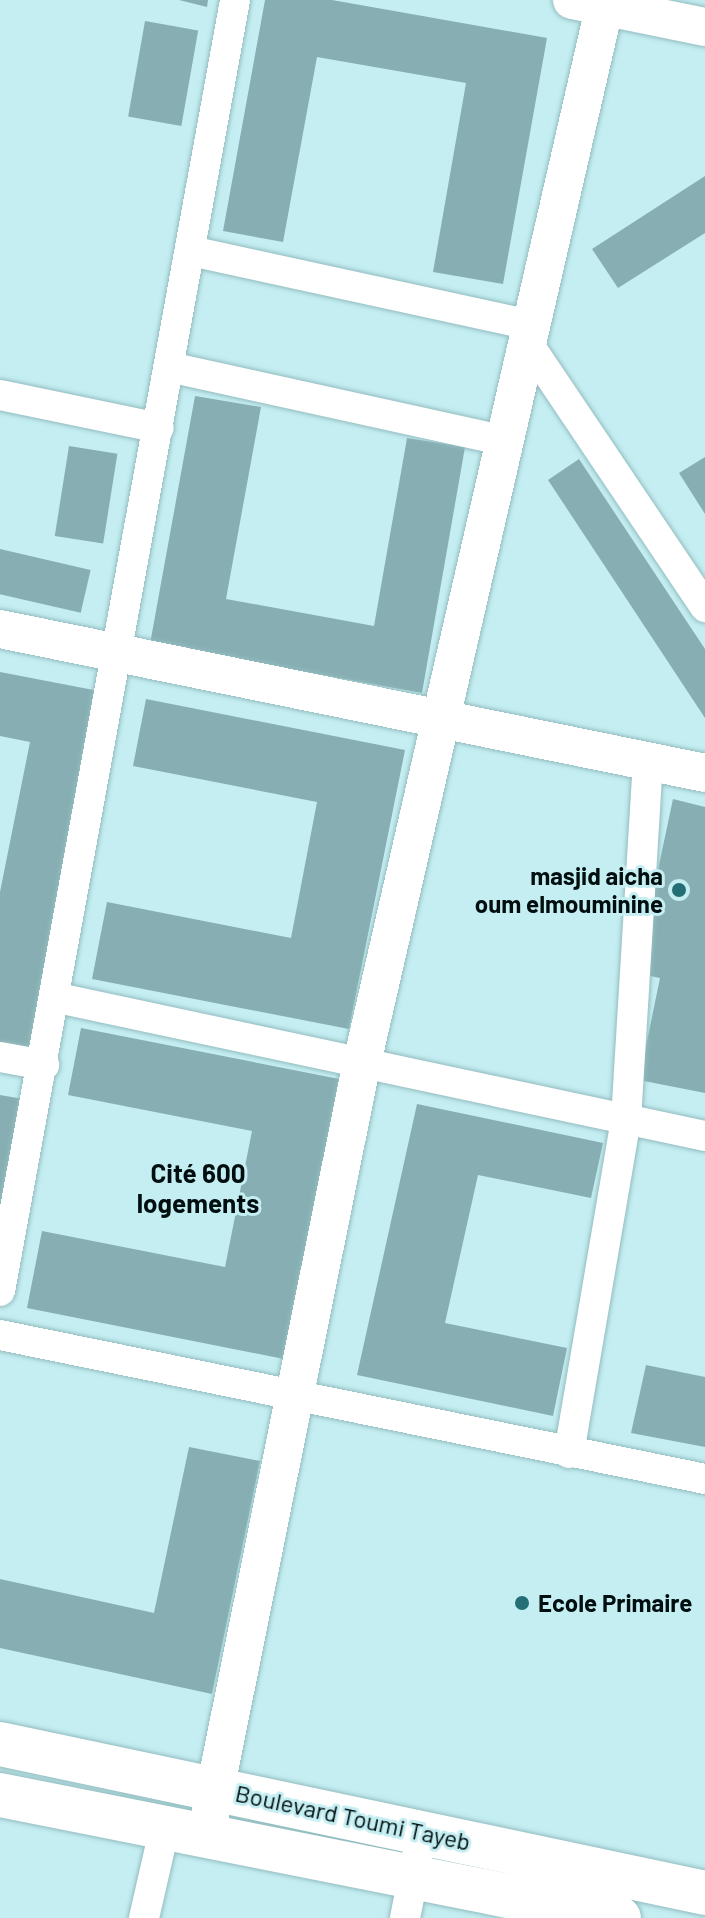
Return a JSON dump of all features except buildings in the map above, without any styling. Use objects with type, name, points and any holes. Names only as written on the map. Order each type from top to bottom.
[{"type":"main road","name":"Boulevard Toumi Tayeb","points":[[0,1744],[705,1893]]},
{"type":"main road","name":"Boulevard Toumi Tayeb","points":[[0,1795],[185,1830],[408,1900],[605,1916]]},
{"type":"street","points":[[0,1291],[58,998],[235,0]]},
{"type":"street","points":[[144,1918],[185,1830],[217,1788],[297,1400],[361,1067],[531,335],[594,2],[705,27]]},
{"type":"street","points":[[191,251],[531,335],[705,607]]},
{"type":"street","points":[[169,367],[505,441]]},
{"type":"street","points":[[0,395],[159,428]]},
{"type":"street","points":[[0,629],[440,722],[705,773]]},
{"type":"street","points":[[569,1453],[626,1120],[648,761]]},
{"type":"street","points":[[58,998],[361,1067],[705,1136]]},
{"type":"street","points":[[0,1057],[44,1065]]},
{"type":"street","points":[[0,1335],[297,1400],[705,1479]]},
{"type":"street","points":[[408,1900],[422,1832]]},
{"type":"place","name":"masjid aicha oum elmouminine","points":[[679,890]]},
{"type":"place","name":"Ecole Primaire","points":[[522,1603]]},
{"type":"district","name":"Cité 600 logements","points":[[198,1188]]}]
